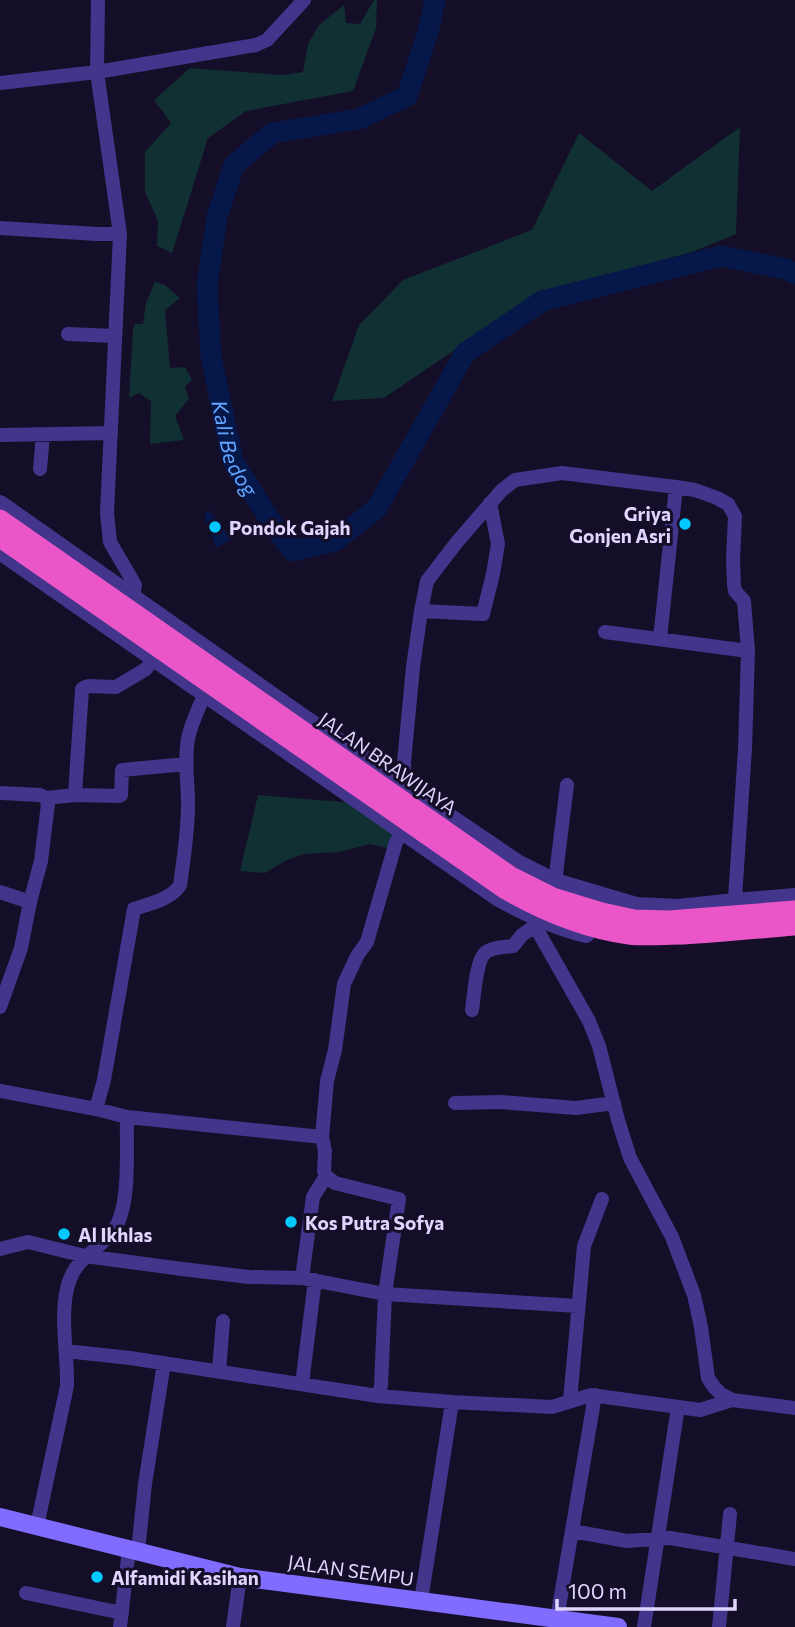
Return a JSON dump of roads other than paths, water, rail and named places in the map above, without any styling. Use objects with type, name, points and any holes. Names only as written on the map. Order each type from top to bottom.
[{"type":"highway","name":"JALAN BRAWIJAYA","points":[[0,519],[511,876],[553,897],[634,919],[669,920],[735,908],[795,910]]},
{"type":"highway","name":"JALAN BRAWIJAYA","points":[[0,538],[492,881],[550,913],[629,935],[702,934],[795,926]]},
{"type":"main road","name":"JALAN SEMPU","points":[[0,1517],[240,1577],[618,1627]]},
{"type":"street","points":[[98,0],[97,72],[120,234],[107,513],[110,542],[135,585],[133,597]]},
{"type":"street","points":[[0,83],[97,72],[256,45],[267,40],[303,0]]},
{"type":"street","points":[[0,228],[120,234]]},
{"type":"street","points":[[68,334],[114,336]]},
{"type":"street","points":[[0,435],[111,433]]},
{"type":"street","points":[[40,469],[43,434]]},
{"type":"street","points":[[404,786],[413,667],[427,581],[502,489],[515,480],[562,473],[695,490],[717,498],[728,504],[735,516],[734,585],[735,591],[744,601],[748,651],[735,908]]},
{"type":"street","points":[[660,639],[676,487]]},
{"type":"street","points":[[421,611],[483,614],[494,574],[498,544],[490,503]]},
{"type":"street","points":[[0,504],[301,716],[517,863],[555,882],[636,906],[735,908],[795,897]]},
{"type":"street","points":[[0,551],[535,922],[636,944],[795,935]]},
{"type":"street","points":[[605,632],[748,651]]},
{"type":"street","points":[[75,794],[82,690],[89,686],[116,687],[146,669],[154,659]]},
{"type":"street","points":[[96,1109],[104,1080],[134,909],[170,895],[180,885],[188,806],[186,764],[190,731],[205,693]]},
{"type":"street","points":[[0,793],[40,795],[46,798],[75,794],[119,796],[122,770],[186,764]]},
{"type":"street","points":[[555,882],[567,785]]},
{"type":"street","points":[[0,1007],[21,948],[41,861],[48,804],[46,798]]},
{"type":"street","points":[[379,1396],[385,1294],[399,1199],[335,1183],[326,1176],[322,1137],[327,1081],[335,1050],[344,984],[367,942],[396,842],[403,832]]},
{"type":"street","points":[[0,892],[30,902]]},
{"type":"street","points":[[472,1010],[478,968],[483,954],[489,950],[513,946],[535,922]]},
{"type":"street","points":[[535,922],[589,1021],[603,1059],[630,1158],[672,1237],[694,1295],[708,1378],[721,1394],[732,1400],[795,1408]]},
{"type":"street","points":[[0,1091],[127,1117],[322,1137]]},
{"type":"street","points":[[455,1103],[500,1102],[576,1108],[614,1103]]},
{"type":"street","points":[[37,1526],[67,1386],[65,1299],[69,1280],[85,1256],[115,1228],[122,1211],[127,1117]]},
{"type":"street","points":[[302,1384],[313,1197],[326,1176]]},
{"type":"street","points":[[570,1401],[584,1246],[602,1199]]},
{"type":"street","points":[[0,1249],[28,1242],[85,1256],[248,1277],[309,1279],[385,1294],[578,1306]]},
{"type":"street","points":[[219,1371],[223,1321]]},
{"type":"street","points":[[66,1352],[163,1363],[379,1396],[452,1402],[552,1407],[595,1395],[700,1410],[732,1400]]},
{"type":"street","points":[[26,1593],[120,1620],[134,1550],[163,1363]]},
{"type":"street","points":[[557,1619],[595,1395]]},
{"type":"street","points":[[421,1601],[452,1402]]},
{"type":"street","points":[[644,1627],[678,1407]]},
{"type":"street","points":[[719,1627],[730,1514]]},
{"type":"street","points":[[572,1531],[627,1541],[670,1538],[795,1559]]},
{"type":"street","points":[[233,1627],[240,1577]]},
{"type":"waterway","name":"Kali Bedog","points":[[435,0],[428,32],[407,96],[359,119],[272,133],[234,165],[217,217],[207,284],[211,357],[233,461],[275,528],[293,551],[335,541],[377,508],[465,353],[542,301],[721,256],[786,269],[795,274]]},
{"type":"place","name":"Griya Gonjen Asri","points":[[685,524]]},
{"type":"place","name":"Pondok Gajah","points":[[215,527]]},
{"type":"place","name":"Kos Putra Sofya","points":[[291,1222]]},
{"type":"place","name":"Al Ikhlas","points":[[64,1234]]},
{"type":"place","name":"Alfamidi Kasihan","points":[[97,1577]]}]
